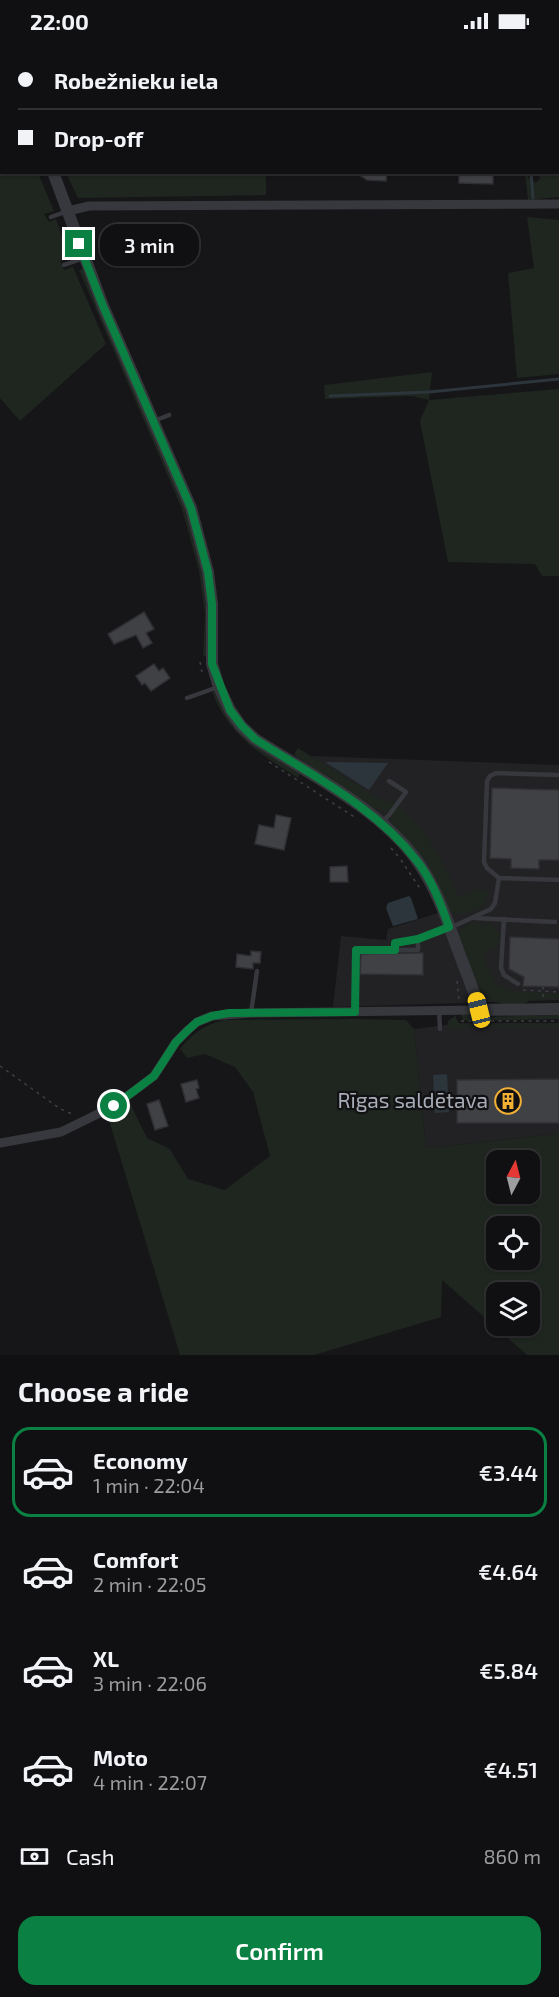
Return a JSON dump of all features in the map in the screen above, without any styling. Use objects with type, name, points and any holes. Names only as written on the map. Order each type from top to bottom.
[{"type":"street","points":[[54,174],[84,258],[191,508],[204,555],[212,604],[214,689],[242,726],[255,739],[288,754],[360,806],[381,822],[418,862],[430,882],[449,927],[475,993],[479,1010]]},
{"type":"street","points":[[68,211],[89,206],[559,204]]},
{"type":"street","points":[[0,1143],[62,1132],[114,1106],[154,1076],[176,1042],[197,1022],[212,1016],[251,1013],[559,1009]]},
{"type":"lane","points":[[51,217],[68,211]]},
{"type":"lane","points":[[64,265],[84,258]]},
{"type":"lane","points":[[154,421],[169,415]]},
{"type":"lane","points":[[187,698],[214,689]]},
{"type":"lane","points":[[559,775],[496,773],[490,776],[487,781],[484,862],[487,868],[499,878],[559,879]]},
{"type":"lane","points":[[381,822],[406,792],[389,781]]},
{"type":"lane","points":[[395,950],[395,943],[418,939],[491,909],[495,903],[499,878]]},
{"type":"lane","points":[[472,918],[555,922]]},
{"type":"lane","points":[[504,919],[501,968],[504,975],[518,984]]},
{"type":"lane","points":[[355,1012],[356,950],[418,950],[418,939]]},
{"type":"lane","points":[[251,1013],[258,971]]},
{"type":"lane","points":[[439,1010],[440,1029]]},
{"type":"path","points":[[201,659],[199,664],[214,689]]},
{"type":"path","points":[[264,758],[360,820]]},
{"type":"path","points":[[389,846],[422,891]]},
{"type":"path","points":[[457,981],[459,1001]]},
{"type":"path","points":[[518,984],[520,990],[559,992]]},
{"type":"path","points":[[459,1017],[463,1022],[559,1022]]},
{"type":"path","points":[[0,1066],[59,1108],[89,1119]]},
{"type":"shaded area","points":[[0,174],[38,174],[54,211],[44,214],[49,222],[56,219],[70,257],[60,261],[64,270],[73,267],[106,344],[20,421],[0,398]]},
{"type":"shaded area","points":[[66,174],[266,174],[266,195],[78,198]]},
{"type":"shaded area","points":[[525,174],[530,174],[528,177],[536,183],[540,179],[539,174],[559,174],[559,197],[528,200]]},
{"type":"shaded area","points":[[527,217],[559,220],[559,374],[517,378],[508,273],[534,268]]},
{"type":"shaded area","points":[[83,269],[187,511],[202,567],[208,619],[208,656],[203,656],[205,614],[199,571],[182,509],[79,270]]},
{"type":"shaded area","points":[[432,372],[429,400],[412,396],[325,399],[324,385]]},
{"type":"shaded area","points":[[559,389],[559,576],[542,576],[535,564],[448,562],[420,421],[429,400]]},
{"type":"shaded area","points":[[216,691],[270,755],[300,774],[298,778],[247,743],[219,708],[212,692]]},
{"type":"shaded area","points":[[298,748],[385,802],[393,801],[415,821],[432,844],[459,897],[477,889],[488,890],[484,904],[466,913],[456,914],[448,910],[427,862],[393,824],[393,816],[385,810],[375,809],[296,757],[294,754]]},
{"type":"shaded area","points":[[312,756],[559,765],[559,1000],[333,1007],[341,936],[386,940],[388,929],[447,910],[419,856],[391,824],[301,762]]},
{"type":"shaded area","points":[[325,762],[388,763],[369,790]]},
{"type":"shaded area","points":[[409,896],[418,919],[393,926],[386,908],[388,903]]},
{"type":"shaded area","points":[[470,923],[491,924],[500,934],[497,947],[482,955],[496,983],[514,993],[516,991],[559,994],[559,998],[531,999],[523,1005],[516,1005],[497,1002],[488,996],[472,973],[458,938],[461,930]]},
{"type":"shaded area","points":[[461,1014],[483,1017],[559,1015],[559,1019],[471,1021],[463,1020]]},
{"type":"shaded area","points":[[456,1015],[460,1024],[559,1023],[559,1027],[447,1028],[448,1021]]},
{"type":"shaded area","points":[[224,1020],[406,1020],[414,1029],[426,1148],[559,1134],[559,1355],[527,1355],[505,1336],[540,1336],[540,1282],[486,1282],[486,1319],[442,1280],[441,1317],[314,1355],[180,1355],[108,1117],[130,1103],[147,1138],[170,1149],[188,1179],[225,1190],[270,1156],[253,1092],[235,1067],[205,1054],[187,1058],[180,1049],[199,1030]]},
{"type":"shaded area","points":[[462,1023],[559,1023],[559,1134],[426,1148],[414,1029]]},
{"type":"shaded area","points":[[447,1074],[449,1112],[435,1113],[433,1075]]},
{"type":"building","points":[[358,174],[387,174],[386,181],[367,180]]},
{"type":"building","points":[[459,174],[493,174],[493,184],[459,183]]},
{"type":"building","points":[[144,612],[154,629],[146,633],[152,643],[143,648],[136,635],[114,644],[108,634]]},
{"type":"building","points":[[154,664],[159,671],[163,668],[170,678],[151,691],[145,683],[142,685],[136,676]]},
{"type":"building","points":[[492,788],[559,790],[559,860],[539,860],[539,869],[511,868],[511,859],[490,858]]},
{"type":"building","points":[[276,815],[291,818],[284,850],[255,844],[259,825],[274,828]]},
{"type":"building","points":[[347,866],[348,882],[330,882],[330,867]]},
{"type":"building","points":[[510,937],[559,939],[559,987],[523,986],[524,977],[509,969]]},
{"type":"building","points":[[251,951],[261,952],[260,963],[253,963],[253,969],[236,967],[237,954],[251,956]]},
{"type":"building","points":[[423,953],[423,975],[360,974],[361,954]]},
{"type":"building","name":"Rīgas saldētava","points":[[559,1079],[559,1123],[457,1123],[457,1080]]},
{"type":"building","points":[[197,1080],[199,1088],[196,1089],[199,1098],[186,1102],[181,1084]]},
{"type":"building","points":[[159,1100],[168,1126],[155,1130],[147,1104]]},
{"type":"waterway","points":[[531,174],[533,198]]},
{"type":"waterway","points":[[330,396],[429,392],[559,379]]},
{"type":"place","name":"Rīgas saldētava","points":[[508,1101]]},
{"type":"route","points":[[79,244],[103,306],[191,508],[208,572],[212,604],[212,664],[219,687],[230,710],[255,739],[360,806],[381,822],[418,862],[430,882],[449,927],[439,933],[395,943],[395,950],[356,950],[355,1012],[229,1013],[197,1022],[176,1042],[154,1076],[114,1106]]}]
